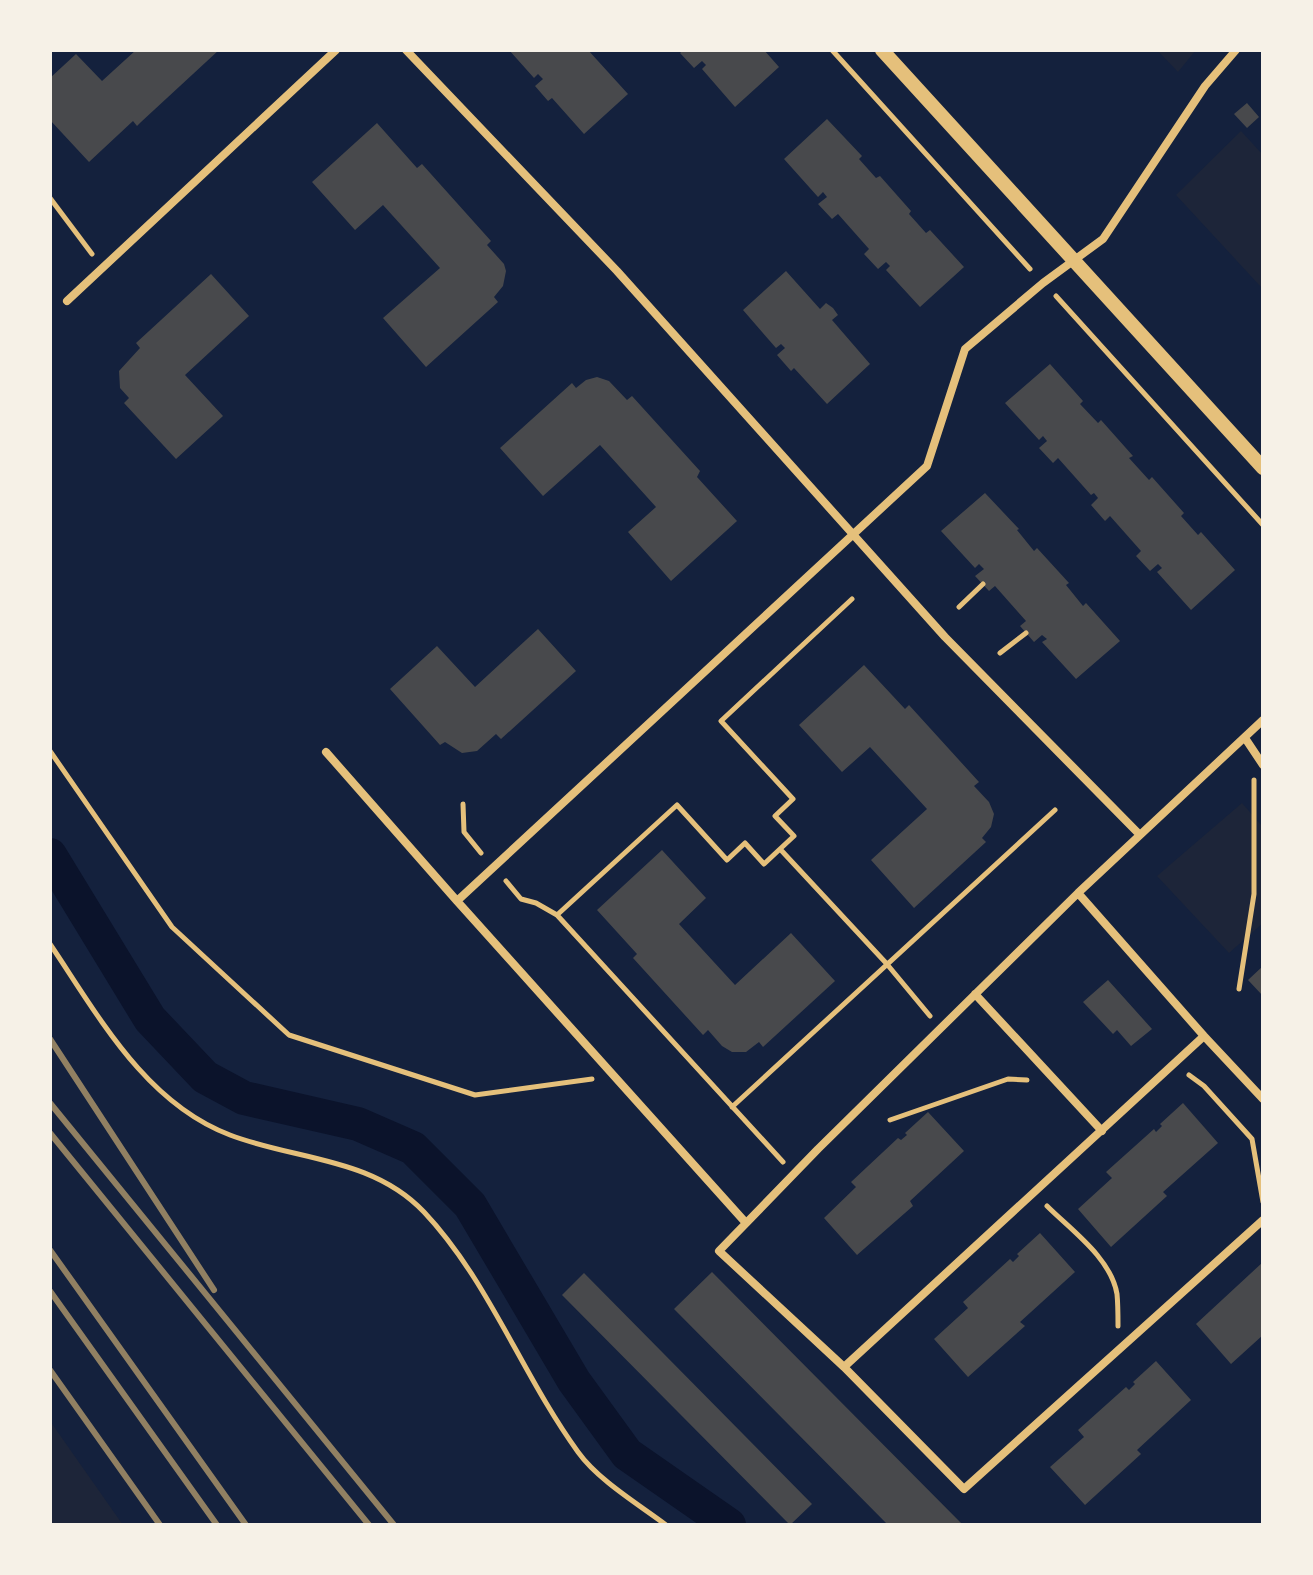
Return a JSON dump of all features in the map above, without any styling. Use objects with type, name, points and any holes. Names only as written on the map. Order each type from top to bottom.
[{"type":"street","points":[[67,301],[336,50]]},
{"type":"street","points":[[406,50],[617,271],[945,637],[1139,834]]},
{"type":"street","points":[[882,50],[1263,468]]},
{"type":"street","points":[[457,901],[927,466],[965,349],[1043,283],[1103,239],[1205,86],[1236,50]]},
{"type":"street","points":[[1263,720],[1078,893],[719,1251],[844,1367],[964,1489],[1263,1220]]},
{"type":"street","points":[[1245,738],[1260,762]]},
{"type":"street","points":[[326,752],[746,1223]]},
{"type":"street","points":[[1078,893],[1263,1099]]},
{"type":"street","points":[[975,994],[1102,1131]]},
{"type":"street","points":[[844,1367],[1204,1036]]},
{"type":"path","points":[[50,198],[103,268]]},
{"type":"path","points":[[959,607],[983,584]]},
{"type":"path","points":[[557,915],[677,805],[727,860],[745,843],[764,864],[794,836],[775,816],[793,799],[721,721],[852,599]]},
{"type":"path","points":[[1000,653],[1026,633]]},
{"type":"path","points":[[50,751],[172,927],[289,1035],[475,1095],[615,1076]]},
{"type":"path","points":[[1239,989],[1254,894],[1252,789],[1260,762]]},
{"type":"path","points":[[463,804],[464,832],[473,842]]},
{"type":"path","points":[[732,1107],[1055,810]]},
{"type":"path","points":[[780,849],[886,963],[941,1028]]},
{"type":"path","points":[[521,899],[536,903],[557,915],[794,1174]]},
{"type":"path","points":[[50,944],[122,1051],[187,1112],[229,1135],[345,1165],[392,1186],[423,1211],[461,1259],[579,1454],[614,1486],[666,1525]]},
{"type":"path","points":[[1185,1072],[1204,1086],[1252,1139],[1263,1204]]},
{"type":"path","points":[[890,1120],[1008,1079],[1056,1081]]},
{"type":"path","points":[[1044,1202],[1099,1258],[1109,1275],[1116,1291],[1119,1349]]},
{"type":"shaded area","points":[[1157,50],[1196,50],[1178,72]]},
{"type":"shaded area","points":[[1241,131],[1263,155],[1261,287],[1176,195]]},
{"type":"shaded area","points":[[1242,803],[1263,827],[1263,923],[1229,953],[1157,876]]},
{"type":"shaded area","points":[[50,1421],[123,1525],[50,1525]]},
{"type":"building","points":[[136,50],[219,50],[137,126],[133,121],[89,162],[50,120],[50,78],[76,54],[102,81]]},
{"type":"building","points":[[509,50],[588,50],[628,94],[584,134],[552,98],[548,101],[535,86],[543,79],[538,74],[534,78]]},
{"type":"building","points":[[683,50],[764,50],[779,67],[735,107],[702,69],[706,65],[702,61],[694,68],[680,53]]},
{"type":"building","points":[[1247,103],[1259,117],[1247,128],[1234,114]]},
{"type":"building","points":[[827,119],[862,156],[859,159],[876,178],[880,176],[911,211],[909,214],[926,233],[930,230],[964,267],[920,307],[886,270],[890,266],[886,262],[878,269],[864,254],[869,249],[838,214],[832,219],[818,204],[827,197],[823,192],[818,197],[784,159]]},
{"type":"building","points":[[377,123],[417,168],[422,164],[491,241],[487,245],[504,264],[506,271],[503,286],[494,297],[498,302],[426,367],[383,318],[440,268],[383,205],[355,230],[312,182]]},
{"type":"building","points":[[786,271],[820,309],[826,303],[833,308],[838,315],[832,320],[870,364],[827,404],[794,368],[791,371],[777,355],[785,348],[781,344],[776,348],[743,310]]},
{"type":"building","points":[[211,274],[249,316],[185,375],[223,416],[176,459],[124,403],[129,398],[120,388],[119,371],[140,348],[136,343]]},
{"type":"building","points":[[1050,364],[1083,401],[1080,404],[1098,423],[1101,420],[1133,456],[1129,458],[1149,480],[1152,477],[1184,513],[1181,516],[1198,535],[1201,532],[1235,570],[1191,610],[1157,572],[1162,568],[1158,564],[1150,571],[1136,556],[1141,551],[1110,516],[1105,521],[1091,505],[1098,498],[1094,493],[1091,495],[1058,458],[1053,463],[1039,448],[1047,441],[1043,436],[1039,440],[1005,403]]},
{"type":"building","points":[[597,377],[609,381],[627,400],[632,396],[700,471],[697,477],[737,521],[671,581],[628,532],[656,507],[600,445],[543,496],[500,448],[572,383],[576,388],[586,380]]},
{"type":"building","points":[[985,493],[1019,529],[1034,551],[1037,548],[1069,583],[1066,585],[1083,606],[1086,603],[1120,641],[1076,679],[1042,642],[1047,639],[1042,635],[1034,642],[1020,626],[1026,621],[995,586],[989,591],[975,576],[984,569],[979,564],[975,568],[941,531]]},
{"type":"building","points":[[538,629],[576,671],[501,739],[496,734],[477,751],[462,753],[445,742],[440,745],[390,689],[437,646],[475,687]]},
{"type":"building","points":[[864,665],[905,709],[909,705],[979,782],[974,786],[989,802],[994,814],[991,827],[982,838],[986,842],[914,908],[871,860],[927,809],[870,747],[842,772],[799,725]]},
{"type":"building","points":[[662,850],[706,898],[679,924],[735,985],[791,933],[835,981],[763,1047],[759,1042],[746,1052],[732,1052],[708,1030],[703,1035],[633,958],[637,954],[597,910]]},
{"type":"building","points":[[1263,966],[1263,996],[1248,980]]},
{"type":"building","points":[[1108,980],[1152,1029],[1131,1046],[1117,1030],[1113,1034],[1083,1002]]},
{"type":"building","points":[[1183,1103],[1218,1143],[1163,1192],[1167,1196],[1111,1247],[1078,1209],[1112,1178],[1106,1172],[1154,1129],[1156,1132],[1162,1126],[1160,1124]]},
{"type":"building","points":[[928,1112],[964,1151],[910,1201],[913,1206],[857,1255],[824,1218],[856,1187],[851,1182],[898,1138],[901,1140],[907,1135],[905,1133]]},
{"type":"building","points":[[1040,1233],[1075,1272],[1020,1322],[1025,1326],[968,1377],[934,1339],[968,1308],[963,1302],[1010,1259],[1013,1262],[1019,1256],[1017,1254]]},
{"type":"building","points":[[1263,1262],[1263,1335],[1231,1364],[1196,1324]]},
{"type":"building","points":[[712,1272],[963,1525],[888,1525],[674,1309]]},
{"type":"building","points":[[584,1273],[812,1504],[790,1525],[562,1295]]},
{"type":"building","points":[[1156,1361],[1191,1400],[1137,1450],[1141,1454],[1085,1505],[1050,1467],[1084,1437],[1078,1430],[1126,1387],[1129,1390],[1135,1384],[1133,1382]]},
{"type":"waterway","points":[[50,855],[150,1019],[205,1077],[244,1098],[358,1124],[413,1148],[470,1205],[574,1381],[627,1454],[729,1525]]},
{"type":"railway","points":[[50,1039],[214,1290]]},
{"type":"railway","points":[[50,1103],[394,1525]]},
{"type":"railway","points":[[50,1133],[369,1525]]},
{"type":"railway","points":[[50,1250],[246,1525]]},
{"type":"railway","points":[[50,1291],[217,1525]]},
{"type":"railway","points":[[50,1370],[160,1525]]}]
